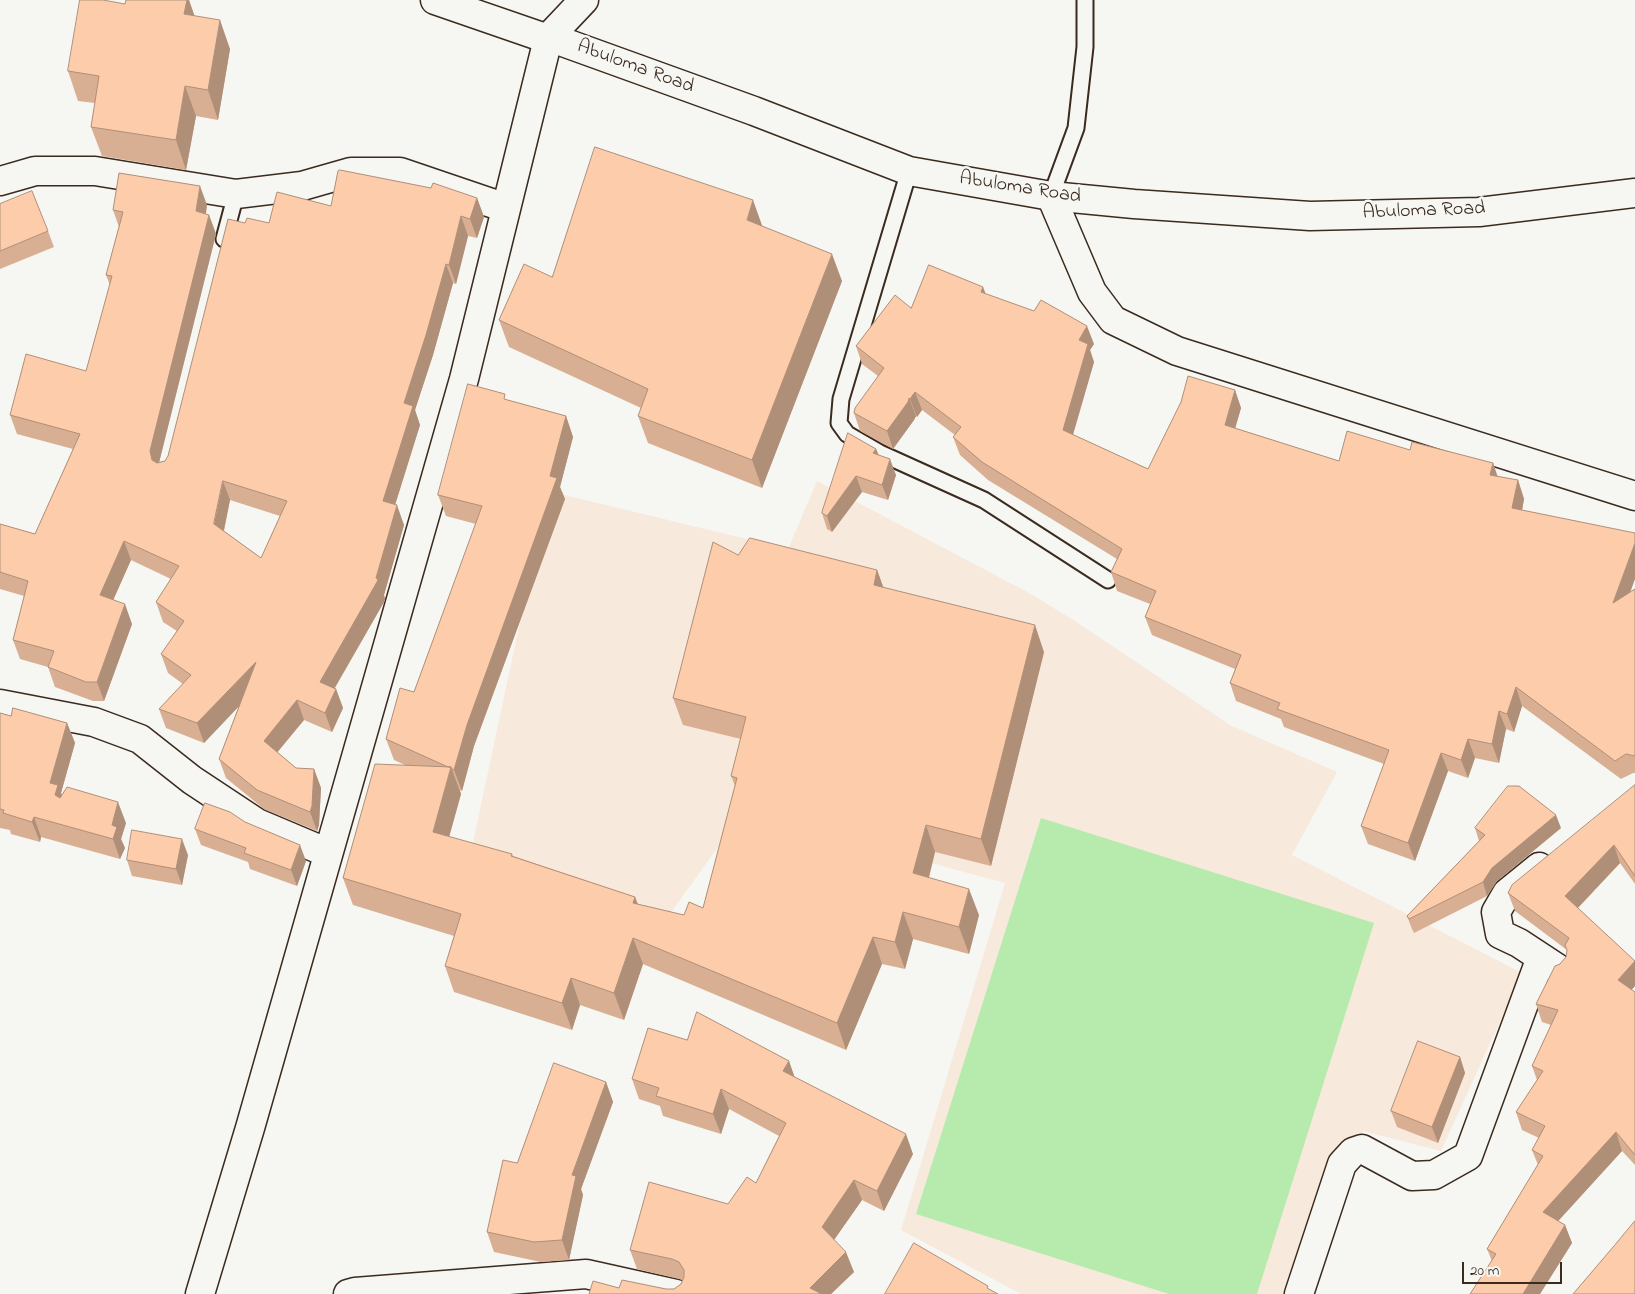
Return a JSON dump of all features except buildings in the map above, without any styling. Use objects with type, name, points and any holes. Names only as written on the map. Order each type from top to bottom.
[{"type":"street","name":"Abuloma Road","points":[[435,0],[754,111],[909,171],[1052,196],[1134,204],[1310,216],[1479,212],[1635,193]]},
{"type":"street","points":[[200,1294],[250,1128],[464,379],[548,38],[584,0]]},
{"type":"street","points":[[0,181],[35,171],[95,171],[236,194],[302,186],[350,172],[400,172],[506,208]]},
{"type":"street","points":[[1052,196],[1092,292],[1113,320],[1177,351],[1635,496]]},
{"type":"street","points":[[0,704],[94,722],[140,739],[192,780],[257,823],[328,853]]},
{"type":"street","points":[[1299,1294],[1342,1164],[1353,1152],[1362,1149],[1412,1176],[1434,1175],[1468,1156],[1540,960],[1558,969],[1520,943],[1500,934],[1496,912],[1507,893],[1560,850]]},
{"type":"street","points":[[348,1294],[586,1274],[676,1294]]},
{"type":"lane","points":[[1052,196],[1076,128],[1086,47],[1085,0]]},
{"type":"lane","points":[[909,171],[841,399],[839,423],[847,434],[880,453],[984,500],[1108,580]]},
{"type":"lane","points":[[221,252],[236,194]]},
{"type":"shaded area","points":[[817,481],[1031,594],[1078,623],[1230,725],[1337,772],[1292,855],[1522,973],[1441,1151],[1363,1131],[1305,1294],[1021,1294],[901,1230],[1005,883],[743,812],[670,914],[472,847],[548,491],[788,549]]},
{"type":"green space","points":[[1041,818],[1374,923],[1257,1294],[1169,1294],[916,1214]]}]
